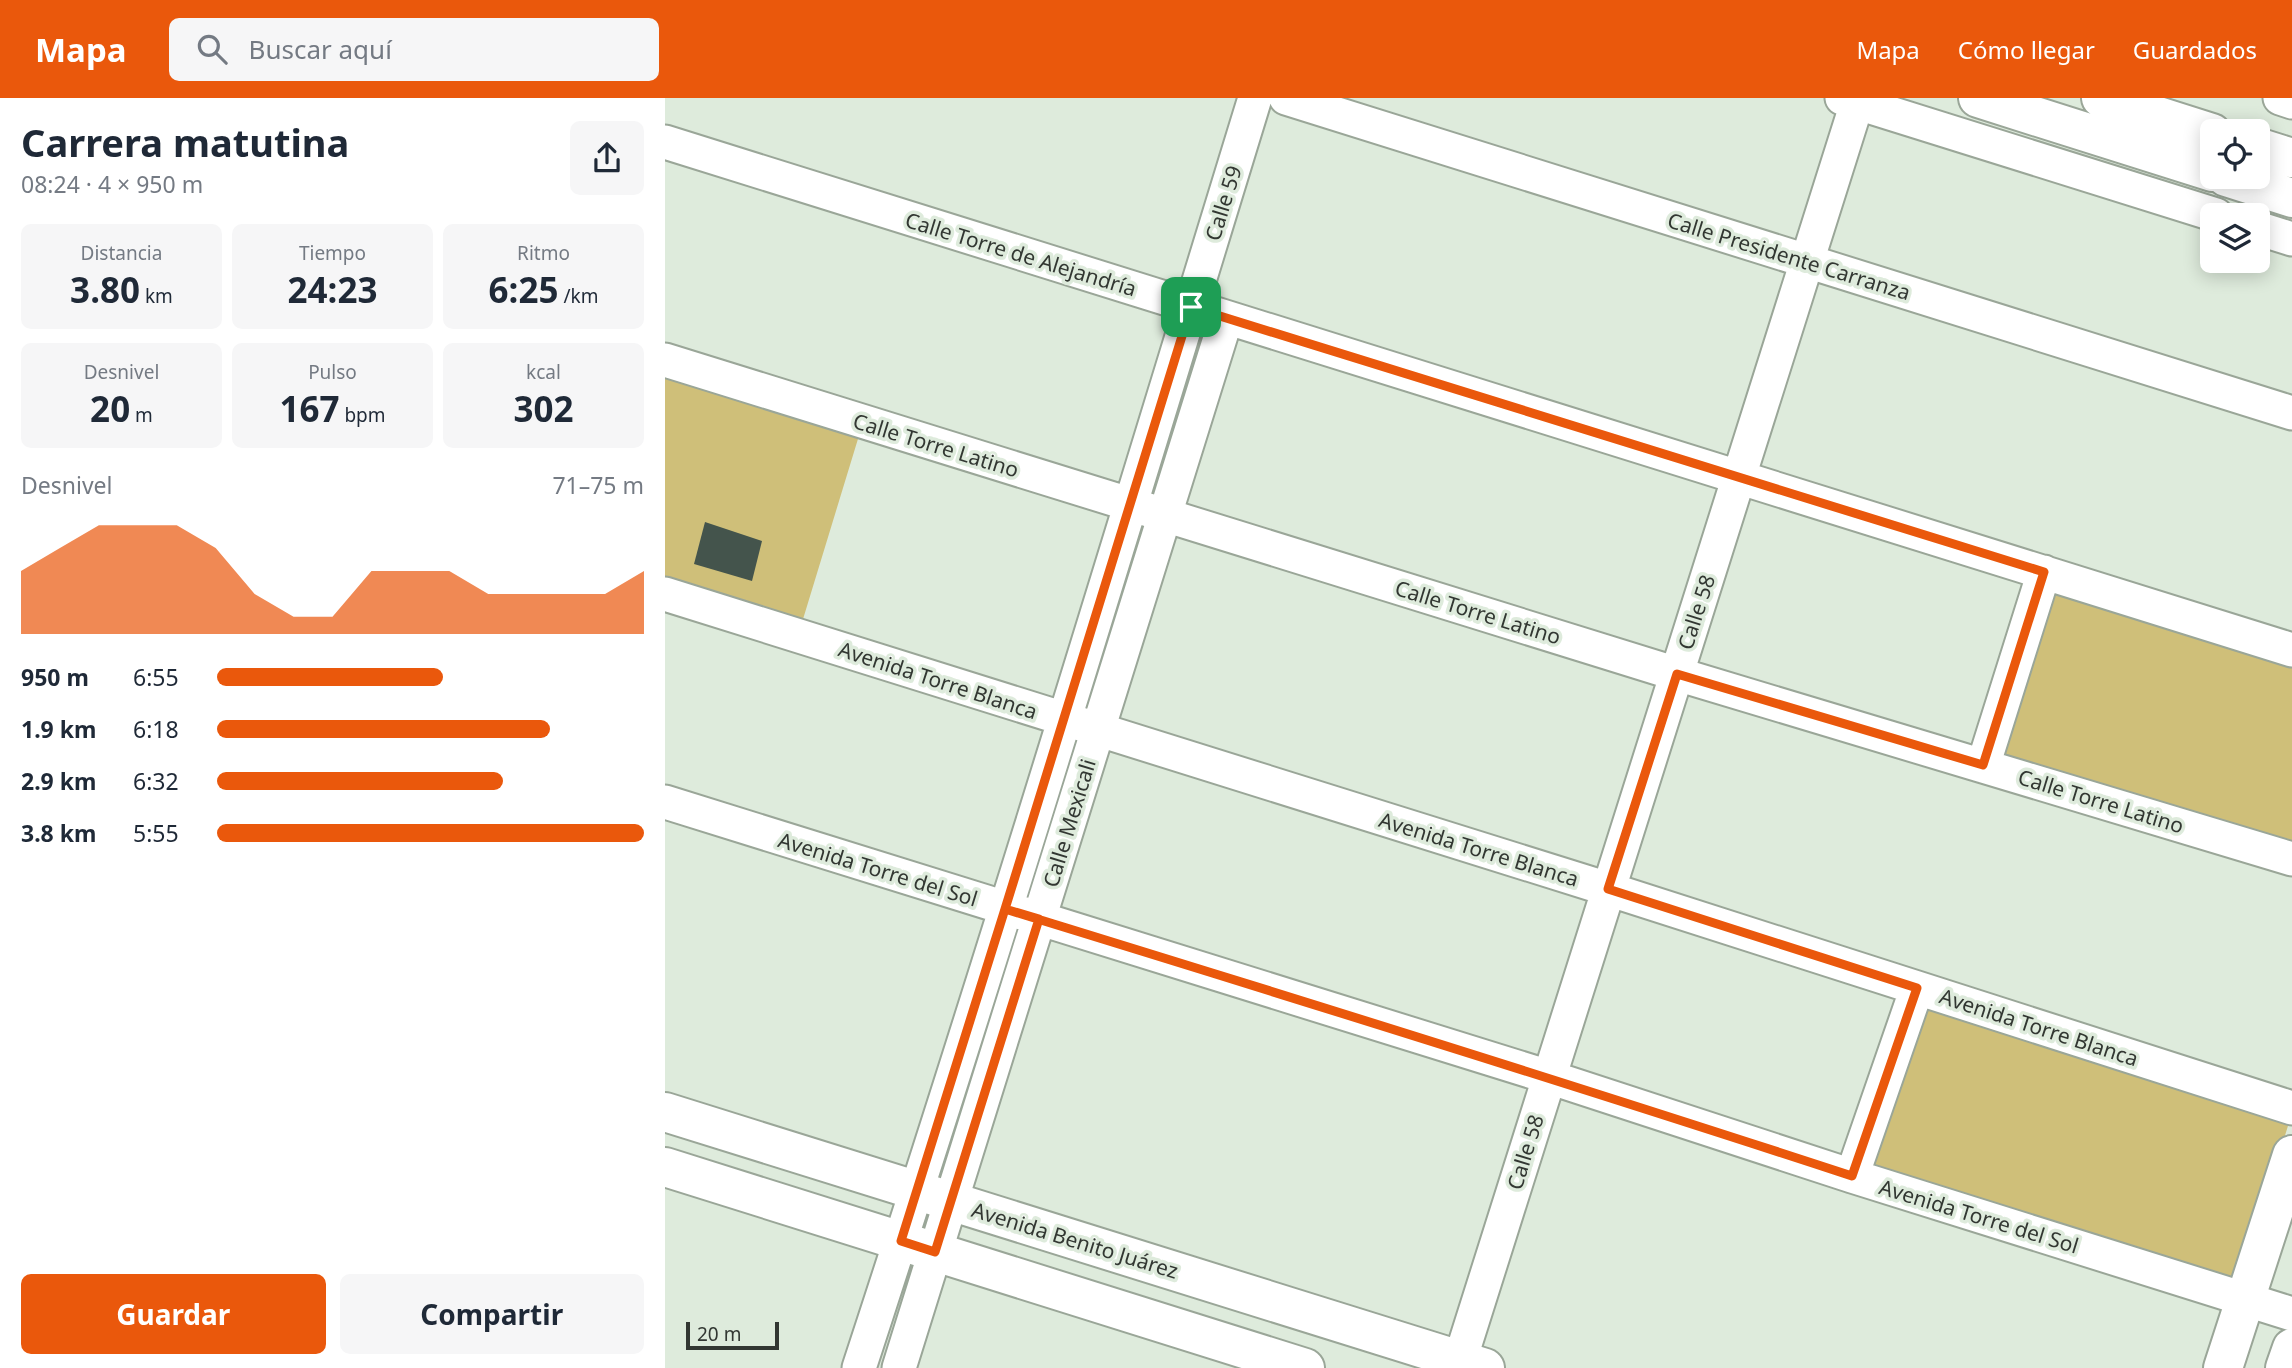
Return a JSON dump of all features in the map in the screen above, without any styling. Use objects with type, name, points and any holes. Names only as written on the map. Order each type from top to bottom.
[{"type":"main road","points":[[1977,98],[2200,168]]},
{"type":"main road","points":[[2101,98],[2200,129]]},
{"type":"main road","points":[[2270,151],[2292,158]]},
{"type":"main road","points":[[2264,189],[2292,198]]},
{"type":"main road","name":"Avenida Benito Juárez","points":[[665,1112],[1472,1364]]},
{"type":"main road","points":[[2223,1368],[2292,1155]]},
{"type":"main road","points":[[665,1167],[1305,1368]]},
{"type":"main road","points":[[2285,1368],[2292,1348]]},
{"type":"street","name":"Calle 59","points":[[1191,307],[1255,98]]},
{"type":"street","name":"Calle Presidente Carranza","points":[[1286,98],[2292,413]]},
{"type":"street","points":[[2280,98],[2292,102]]},
{"type":"street","name":"Calle 58","points":[[1472,1364],[1549,1077],[1807,261],[1849,101]]},
{"type":"street","points":[[1849,101],[2200,210]]},
{"type":"street","name":"Calle Torre de Alejandría","points":[[665,142],[2292,650]]},
{"type":"street","points":[[2270,232],[2292,239]]},
{"type":"street","name":"Calle Mexicali","points":[[934,1196],[1005,909],[1191,307]]},
{"type":"street","name":"Calle Mexicali","points":[[859,1368],[918,1246],[934,1196],[1039,919],[1226,319]]},
{"type":"street","name":"Calle Torre Latino","points":[[665,360],[1677,674],[2292,859]]},
{"type":"street","points":[[1983,765],[2044,572]]},
{"type":"street","name":"Avenida Torre Blanca","points":[[665,594],[1608,889],[2292,1108]]},
{"type":"street","name":"Avenida Torre del Sol","points":[[665,802],[1549,1077],[1852,1176],[2292,1314]]},
{"type":"street","points":[[1852,1176],[1917,988]]},
{"type":"street","name":"Calle Mexicali","points":[[899,1368],[918,1246]]},
{"type":"shaded area","points":[[665,368],[861,429],[800,629],[665,587]]},
{"type":"shaded area","points":[[2053,585],[2292,662],[2292,846],[1995,756]]},
{"type":"shaded area","points":[[1919,999],[2291,1116],[2240,1282],[1861,1169]]},
{"type":"building","points":[[705,522],[762,541],[752,581],[694,564]]},
{"type":"route","points":[[1191,307],[1005,909],[1039,919],[935,1252],[901,1241],[1005,909],[1039,919],[1549,1077],[1852,1176],[1917,988],[1608,889],[1677,674],[1983,765],[2044,572],[1191,307]]}]
